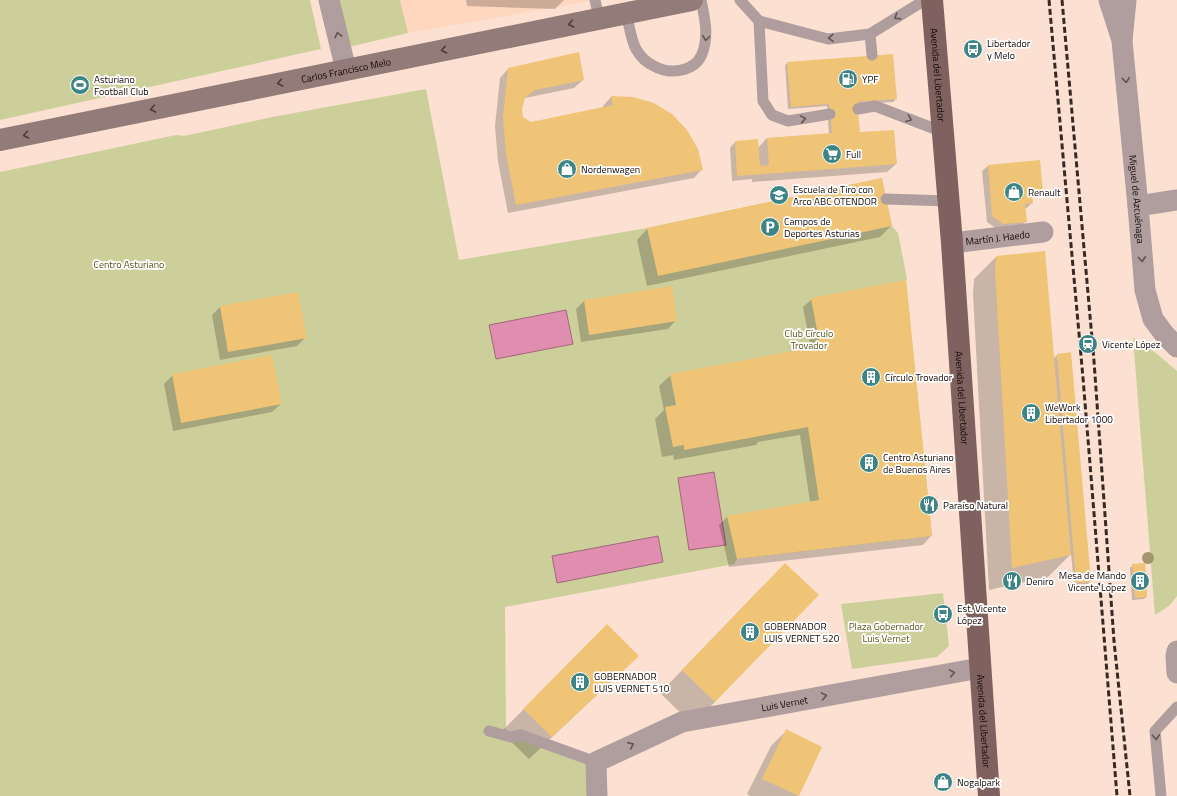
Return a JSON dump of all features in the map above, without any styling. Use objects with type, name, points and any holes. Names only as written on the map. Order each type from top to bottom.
[{"type":"main road","name":"Avenida del Libertador","points":[[932,0],[949,201],[989,796]]},
{"type":"street","points":[[329,0],[346,70]]},
{"type":"street","name":"Carlos Francisco Melo","points":[[0,140],[346,70],[597,9],[626,14],[692,0]]},
{"type":"street","name":"Miguel de Azcuénaga","points":[[1115,1],[1122,41],[1145,290],[1153,319],[1165,335],[1177,347]]},
{"type":"street","points":[[1138,206],[1177,200]]},
{"type":"street","name":"Martín J. Haedo","points":[[952,243],[1043,232]]},
{"type":"street","points":[[1177,651],[1177,673]]},
{"type":"street","name":"Luis Vernet","points":[[596,762],[682,722],[980,668]]},
{"type":"street","points":[[596,762],[597,796]]},
{"type":"lane","points":[[626,14],[636,48],[644,59],[654,67],[682,71],[694,65],[702,56],[707,38],[706,20],[701,0]]},
{"type":"lane","points":[[740,0],[759,21],[828,39],[870,34],[925,0]]},
{"type":"lane","points":[[759,21],[763,101],[772,115],[788,122],[830,114]]},
{"type":"lane","points":[[870,34],[872,55]]},
{"type":"lane","points":[[858,109],[875,104],[943,132]]},
{"type":"lane","points":[[886,199],[949,201]]},
{"type":"lane","points":[[1161,796],[1155,731],[1177,707]]},
{"type":"lane","points":[[489,731],[511,736],[521,735],[596,762]]},
{"type":"shaded area","points":[[400,0],[597,0],[408,33]]},
{"type":"shaded area","points":[[566,310],[573,344],[496,359],[489,325]]},
{"type":"shaded area","points":[[714,472],[726,545],[689,550],[678,478]]},
{"type":"shaded area","points":[[658,536],[663,562],[557,583],[552,556]]},
{"type":"green space","name":"Asturiano Football Club","points":[[0,0],[310,0],[321,49],[0,120]]},
{"type":"green space","points":[[338,0],[400,0],[408,33],[349,47]]},
{"type":"green space","points":[[426,89],[459,260],[647,228],[882,178],[892,226],[898,233],[907,279],[932,536],[737,559],[734,564],[505,607],[506,735],[596,762],[597,796],[0,796],[0,172],[176,135],[184,136],[272,117]]},
{"type":"green space","points":[[1133,338],[1156,353],[1177,371],[1177,596],[1169,606],[1155,615]]},
{"type":"green space","name":"Plaza Gobernador Luis Vernet","points":[[943,593],[949,646],[937,657],[852,669],[841,604]]},
{"type":"building","points":[[579,52],[584,80],[535,90],[525,98],[522,109],[523,117],[531,122],[613,105],[611,96],[633,97],[654,103],[672,114],[687,130],[698,149],[703,170],[516,205],[506,153],[503,117],[508,68]]},
{"type":"building","points":[[893,54],[897,99],[857,102],[860,132],[894,130],[897,164],[737,176],[735,141],[758,139],[760,166],[769,165],[767,138],[832,133],[829,104],[791,107],[787,62]]},
{"type":"building","name":"Renault","points":[[1040,160],[1043,192],[1032,193],[1033,203],[1025,204],[1027,222],[1003,224],[992,216],[988,165]]},
{"type":"building","name":"Campos de Deportes Asturias","points":[[882,178],[892,226],[658,276],[647,228]]},
{"type":"building","name":"WeWork Libertador 1000","points":[[1045,251],[1071,555],[1012,568],[995,271],[996,256]]},
{"type":"building","points":[[906,280],[932,536],[737,559],[727,516],[819,500],[808,427],[684,450],[684,445],[673,447],[665,407],[676,405],[670,374],[820,346],[811,298]]},
{"type":"building","points":[[672,286],[677,321],[589,335],[584,300]]},
{"type":"building","points":[[298,292],[307,338],[228,352],[220,306]]},
{"type":"building","points":[[1071,352],[1091,582],[1076,583],[1057,354]]},
{"type":"building","points":[[272,355],[282,404],[181,423],[172,374]]},
{"type":"building","name":"GOBERNADOR LUIS VERNET 520","points":[[785,563],[819,595],[715,702],[682,670]]},
{"type":"building","name":"Mesa de Mando Vicente Lopez","points":[[1145,563],[1147,597],[1135,598],[1132,564]]},
{"type":"building","name":"GOBERNADOR LUIS VERNET 510","points":[[607,624],[639,656],[552,737],[523,709]]},
{"type":"building","points":[[786,729],[822,747],[799,796],[762,779]]},
{"type":"railway","points":[[1049,0],[1083,378],[1117,796]]},
{"type":"railway","points":[[1062,0],[1094,361],[1114,641],[1130,796]]},
{"type":"place","name":"Libertador y Melo","points":[[973,49]]},
{"type":"place","name":"YPF","points":[[848,79]]},
{"type":"place","name":"Asturiano Football Club","points":[[80,85]]},
{"type":"place","name":"Full","points":[[832,154]]},
{"type":"place","name":"Nordenwagen","points":[[567,169]]},
{"type":"place","name":"Renault","points":[[1014,192]]},
{"type":"place","name":"Escuela de Tiro con Arco ABC OTENDOR","points":[[779,195]]},
{"type":"place","name":"Campos de Deportes Asturias","points":[[770,227]]},
{"type":"place","name":"Vicente López","points":[[1088,344]]},
{"type":"place","name":"Círculo Trovador","points":[[871,377]]},
{"type":"place","name":"WeWork Libertador 1000","points":[[1031,413]]},
{"type":"place","name":"Centro Asturiano de Buenos Aires","points":[[869,463]]},
{"type":"place","name":"Paraíso Natural","points":[[929,505]]},
{"type":"place","name":"Deniro","points":[[1012,581]]},
{"type":"place","name":"Mesa de Mando Vicente Lopez","points":[[1140,581]]},
{"type":"place","name":"Est. Vicente López","points":[[943,614]]},
{"type":"place","name":"GOBERNADOR LUIS VERNET 520","points":[[750,632]]},
{"type":"place","name":"GOBERNADOR LUIS VERNET 510","points":[[580,682]]},
{"type":"place","name":"Nogalpark","points":[[943,782]]},
{"type":"park label","name":"Centro Asturiano","points":[[129,264]]},
{"type":"park label","name":"Club Círculo Trovador","points":[[809,338]]}]
